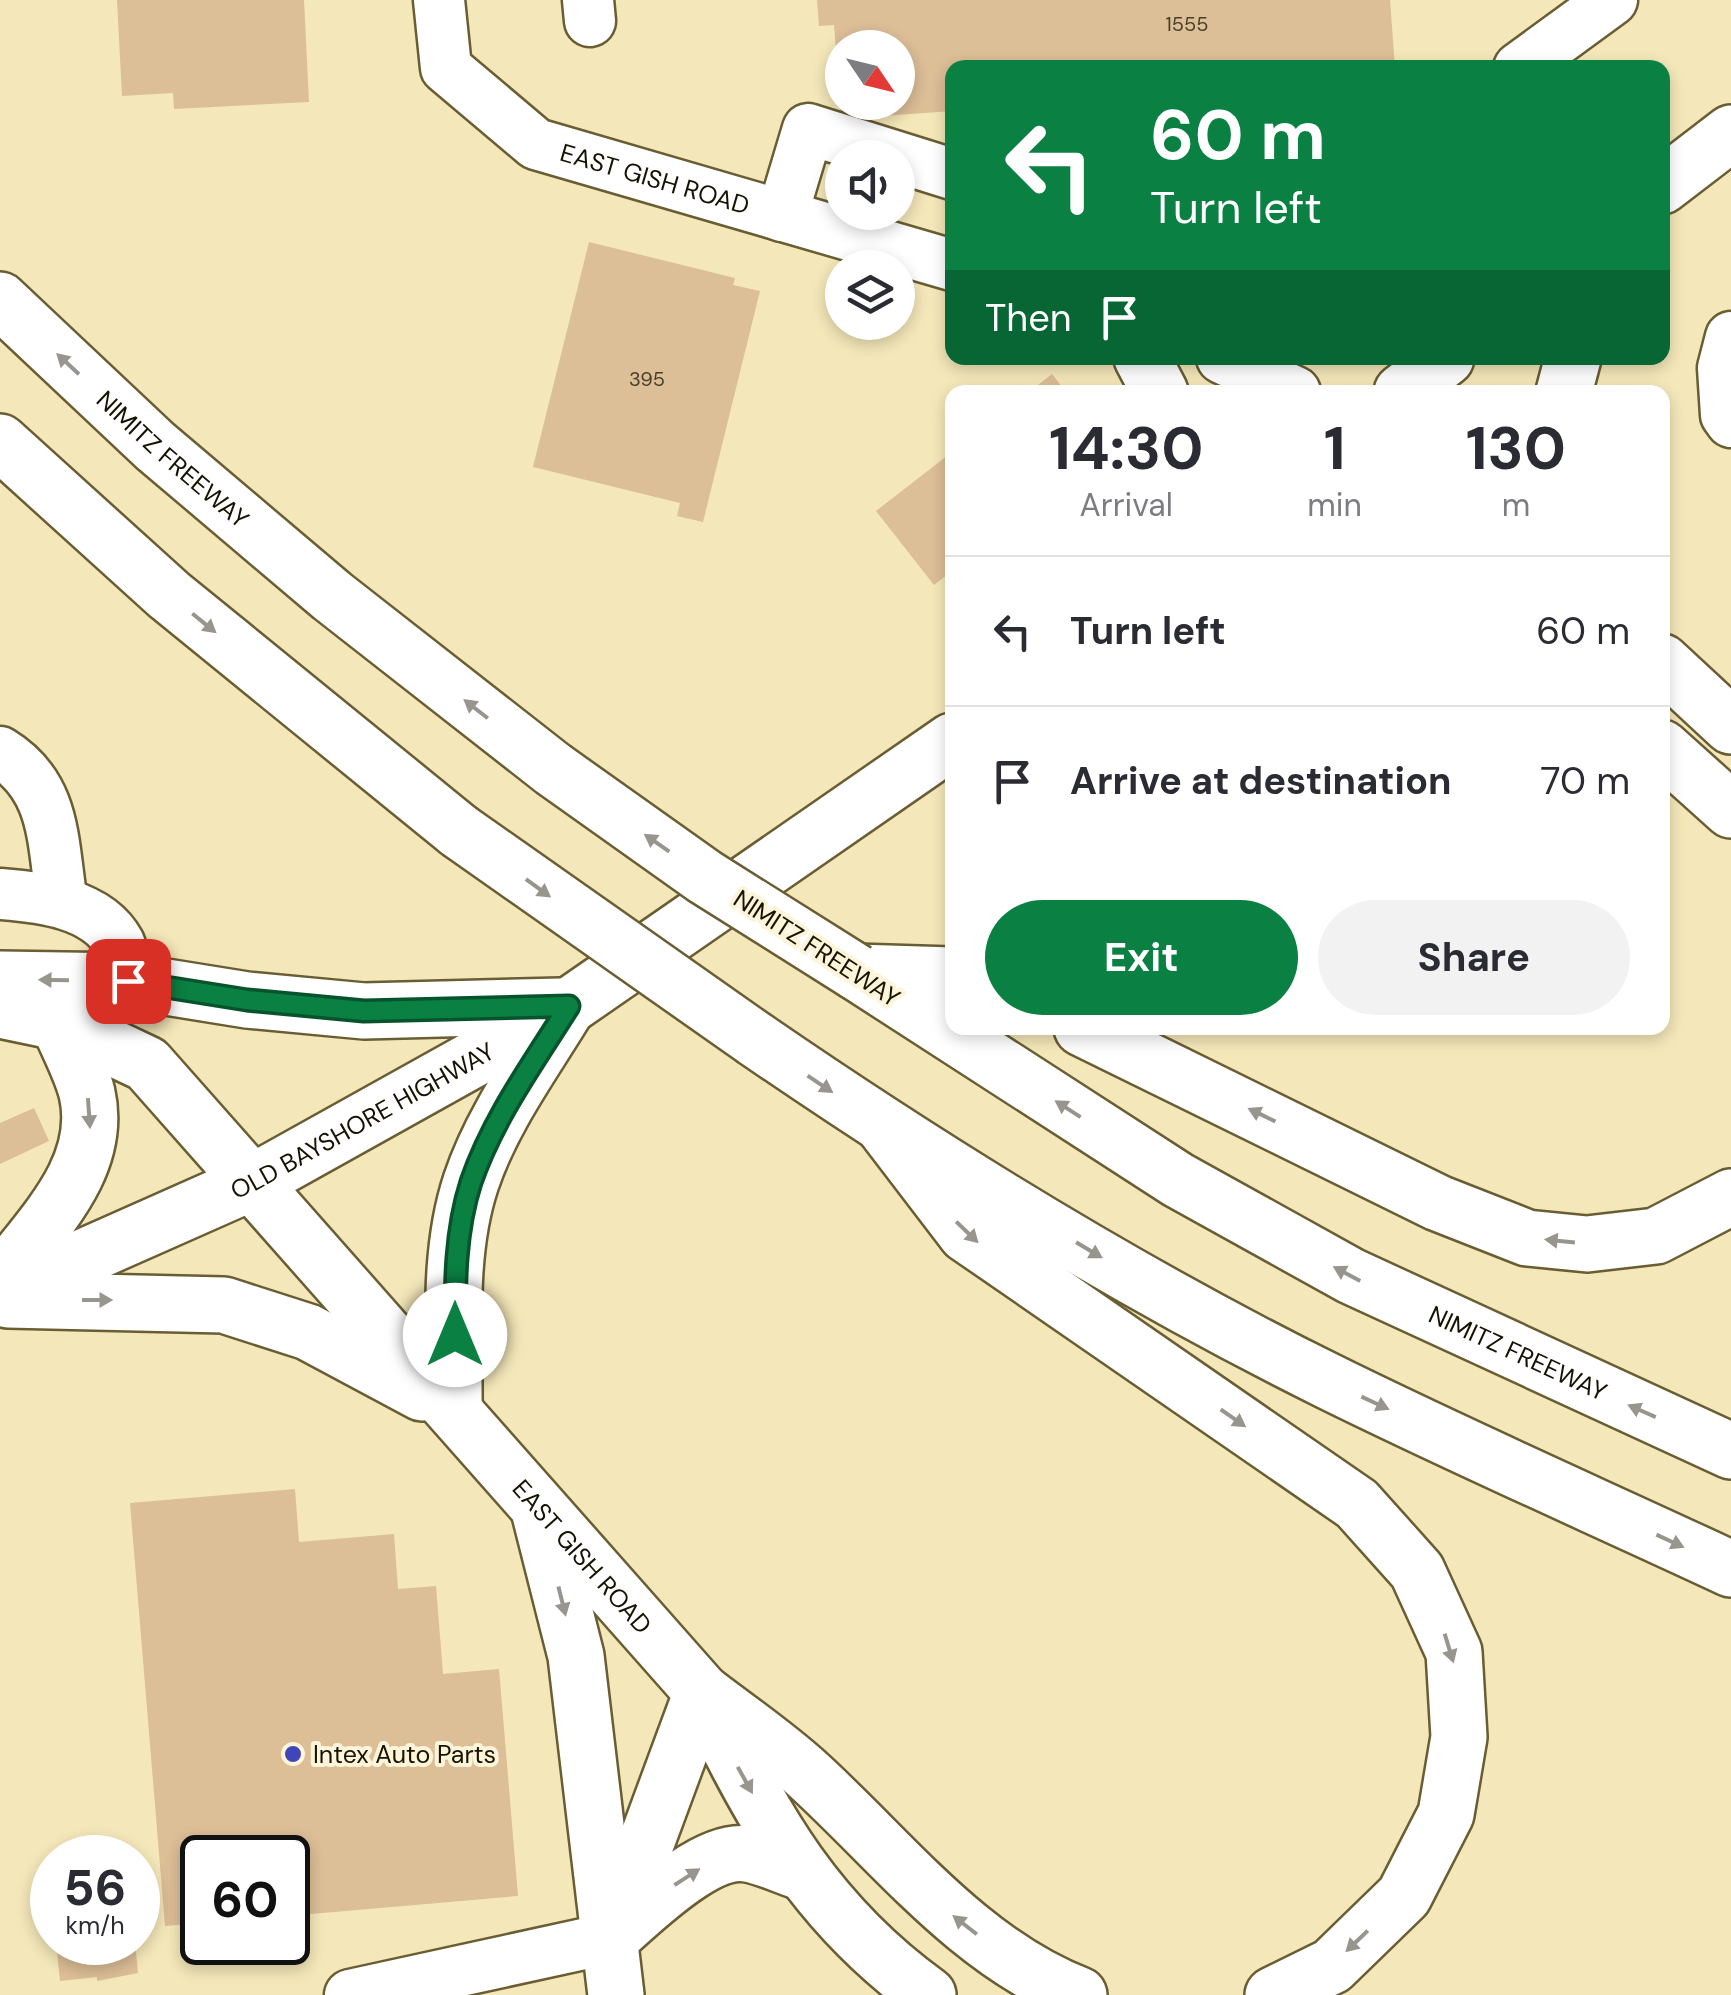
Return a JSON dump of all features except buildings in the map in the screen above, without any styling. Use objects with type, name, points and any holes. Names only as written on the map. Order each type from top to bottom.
[{"type":"main road","points":[[1670,180],[1731,133]]},
{"type":"main road","name":"NIMITZ FREEWAY","points":[[0,300],[156,446],[332,596],[553,769],[705,876],[945,1029]]},
{"type":"main road","points":[[1411,385],[1437,365]]},
{"type":"main road","points":[[0,442],[169,594],[459,831],[885,1128],[1132,1276],[1324,1380],[1731,1569]]},
{"type":"main road","points":[[0,491],[60,498]]},
{"type":"main road","points":[[1670,665],[1731,726]]},
{"type":"main road","name":"OLD BAYSHORE HIGHWAY","points":[[0,1297],[255,1181],[569,1006],[945,746]]},
{"type":"main road","points":[[1670,755],[1731,810]]},
{"type":"main road","points":[[856,972],[945,975]]},
{"type":"main road","points":[[0,979],[128,981],[247,1000],[364,1011],[569,1006]]},
{"type":"main road","points":[[0,1297],[224,1305],[308,1332],[454,1410],[456,1260],[470,1184],[494,1128],[569,1006]]},
{"type":"main road","name":"EAST GISH ROAD","points":[[0,1010],[58,1022],[147,1064],[255,1181],[702,1692]]},
{"type":"main road","points":[[0,1281],[82,1168],[90,1127],[87,1092],[58,1022]]},
{"type":"main road","name":"NIMITZ FREEWAY","points":[[954,1035],[1178,1180],[1351,1276],[1731,1451]]},
{"type":"main road","points":[[1096,1035],[1438,1203],[1527,1238],[1586,1244],[1656,1236],[1731,1198]]},
{"type":"main road","points":[[885,1128],[966,1234],[1357,1504],[1417,1570],[1454,1652],[1459,1737],[1446,1814],[1404,1896],[1332,1966],[1273,1995]]},
{"type":"main road","points":[[538,1506],[576,1656],[616,1995]]},
{"type":"main road","points":[[611,1938],[702,1692]]},
{"type":"main road","points":[[702,1692],[742,1776],[799,1871],[884,1963],[928,1995]]},
{"type":"main road","points":[[702,1692],[804,1771],[960,1923],[1044,1982],[1079,1995]]},
{"type":"main road","points":[[611,1938],[662,1893],[713,1860],[744,1853],[799,1871]]},
{"type":"street","name":"EAST GISH ROAD","points":[[439,0],[446,68],[536,144],[945,263]]},
{"type":"street","points":[[1530,60],[1612,0]]},
{"type":"street","points":[[782,216],[808,129],[945,172]]},
{"type":"street","points":[[1731,337],[1723,368],[1726,416],[1731,422]]},
{"type":"street","points":[[1237,365],[1280,385]]},
{"type":"street","points":[[0,752],[23,766],[44,793],[62,902]]},
{"type":"street","points":[[0,894],[62,902],[103,923],[120,944],[128,981]]},
{"type":"street","points":[[350,1995],[611,1938]]},
{"type":"place","name":"Intex Auto Parts","points":[[293,1754]]},
{"type":"route","points":[[128,981],[247,1000],[364,1011],[569,1006],[494,1128],[470,1184],[456,1260],[455,1335]]}]
